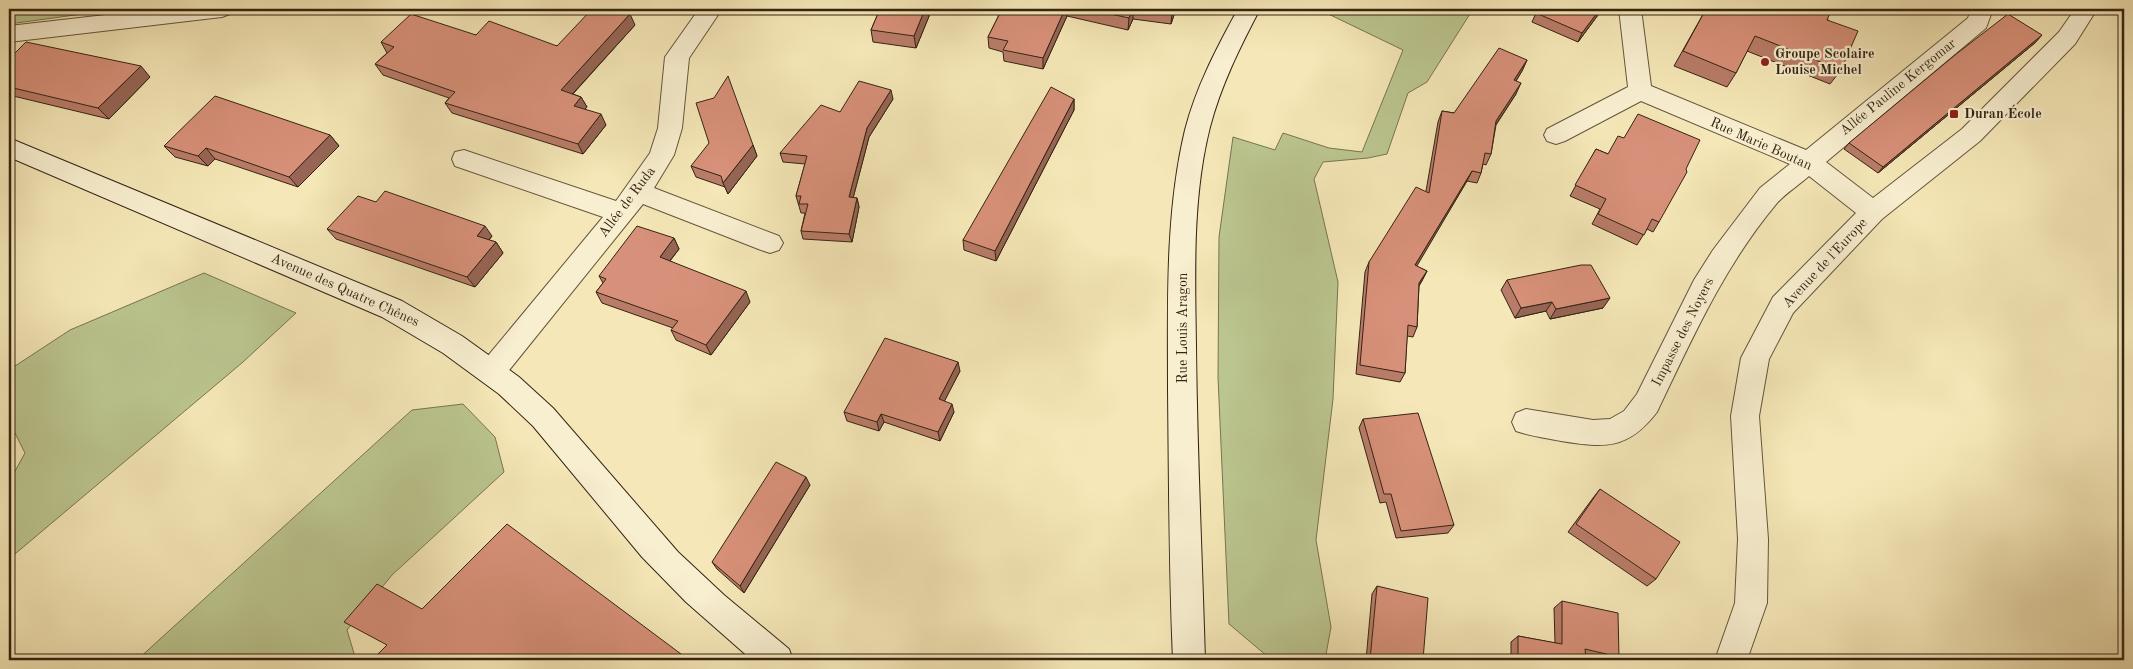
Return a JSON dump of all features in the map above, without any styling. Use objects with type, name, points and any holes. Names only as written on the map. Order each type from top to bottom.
[{"type":"street","points":[[9,34],[222,9]]},
{"type":"street","name":"Allée de Ruda","points":[[492,371],[638,192],[662,155],[670,128],[677,57],[711,9]]},
{"type":"street","name":"Rue Louis Aragon","points":[[1189,660],[1182,374],[1183,243],[1192,157],[1205,102],[1228,46],[1250,9]]},
{"type":"street","points":[[1556,135],[1640,91],[1630,9]]},
{"type":"street","name":"Allée Pauline Kergomar","points":[[1807,161],[1978,22],[1982,9]]},
{"type":"street","name":"Avenue de l'Europe","points":[[1731,660],[1751,603],[1753,539],[1745,416],[1756,358],[1783,306],[1873,212],[1971,135],[2067,38],[2086,9]]},
{"type":"street","name":"Rue Marie Boutan","points":[[1640,91],[1807,161],[1873,212]]},
{"type":"street","name":"Avenue des Quatre Chênes","points":[[9,147],[392,309],[434,331],[492,371],[543,417],[655,549],[724,616],[777,660]]},
{"type":"street","points":[[464,159],[620,213]]},
{"type":"street","name":"Impasse des Noyers","points":[[1526,422],[1593,433],[1615,432],[1634,420],[1647,403],[1703,288],[1722,256],[1769,195],[1807,161]]},
{"type":"street","points":[[638,192],[770,243]]},
{"type":"green space","points":[[9,9],[119,9],[9,24]]},
{"type":"green space","points":[[1318,9],[1473,9],[1427,82],[1408,93],[1387,154],[1368,158],[1323,162],[1314,179],[1338,282],[1333,399],[1316,540],[1331,627],[1325,660],[1268,660],[1267,656],[1229,624],[1218,377],[1219,237],[1233,137],[1275,150],[1283,133],[1329,148],[1362,152],[1403,50]]},
{"type":"green space","points":[[204,273],[296,313],[243,362],[9,559],[9,482],[25,453],[9,421],[9,370],[70,330]]},
{"type":"green space","points":[[463,404],[495,437],[504,472],[392,575],[347,630],[356,660],[137,660],[412,410]]},
{"type":"building","points":[[592,9],[613,9],[630,14],[561,90],[581,97],[574,106],[601,114],[578,144],[445,103],[455,92],[375,64],[394,47],[381,42],[411,14],[476,35],[489,21],[557,46]]},
{"type":"building","points":[[880,9],[925,9],[914,36],[871,30]]},
{"type":"building","points":[[1002,9],[1065,9],[1043,58],[1003,50],[1008,41],[988,37]]},
{"type":"building","points":[[1087,9],[1133,9],[1129,18]]},
{"type":"building","points":[[1144,9],[1173,9],[1172,12]]},
{"type":"building","points":[[1538,9],[1600,9],[1582,33],[1536,13]]},
{"type":"building","points":[[1706,9],[1825,9],[1831,11],[1827,20],[1858,31],[1841,70],[1755,36],[1736,73],[1683,51]]},
{"type":"building","points":[[2008,14],[2042,35],[1883,167],[1849,143],[1955,55]]},
{"type":"building","points":[[26,42],[141,66],[98,108],[9,87],[9,59]]},
{"type":"building","points":[[1499,48],[1527,60],[1514,80],[1521,83],[1496,121],[1491,154],[1485,153],[1481,173],[1472,171],[1415,265],[1427,271],[1419,283],[1417,327],[1408,325],[1405,373],[1360,365],[1369,262],[1416,187],[1429,193],[1442,111],[1454,113]]},
{"type":"building","points":[[728,76],[753,145],[723,183],[721,176],[691,166],[709,143],[696,103],[714,98]]},
{"type":"building","points":[[859,81],[891,90],[867,128],[849,197],[857,198],[849,234],[801,231],[808,204],[799,204],[801,196],[796,196],[807,156],[780,153],[821,105],[840,112]]},
{"type":"building","points":[[1051,87],[1074,99],[995,251],[963,240]]},
{"type":"building","points":[[215,96],[330,135],[289,177],[206,148],[198,156],[164,146]]},
{"type":"building","points":[[1638,114],[1700,140],[1686,169],[1687,172],[1659,222],[1652,219],[1644,235],[1598,214],[1606,199],[1575,185],[1596,149],[1608,154],[1618,136],[1624,138]]},
{"type":"building","points":[[385,191],[485,226],[477,236],[496,242],[467,277],[327,229],[358,196],[376,202]]},
{"type":"building","points":[[637,226],[674,238],[660,257],[746,291],[706,345],[671,330],[678,321],[596,292],[606,279],[599,276]]},
{"type":"building","points":[[1581,265],[1591,265],[1610,298],[1556,309],[1552,302],[1521,308],[1507,280]]},
{"type":"building","points":[[885,338],[958,362],[939,399],[952,404],[938,432],[881,414],[877,422],[844,412]]},
{"type":"building","points":[[1418,413],[1454,525],[1401,531],[1391,494],[1384,494],[1363,419]]},
{"type":"building","points":[[776,462],[806,477],[740,586],[712,562]]},
{"type":"building","points":[[1600,489],[1680,542],[1656,579],[1576,524]]},
{"type":"building","points":[[507,524],[689,660],[372,660],[387,645],[344,622],[377,584],[422,609]]},
{"type":"building","points":[[1377,586],[1428,598],[1423,660],[1370,660]]},
{"type":"building","points":[[1562,601],[1618,613],[1619,657],[1585,649],[1586,660],[1518,660],[1518,636],[1562,644]]},
{"type":"place","name":"Groupe Scolaire Louise Michel","points":[[1765,62]]},
{"type":"place","name":"Duran École","points":[[1954,114]]}]
